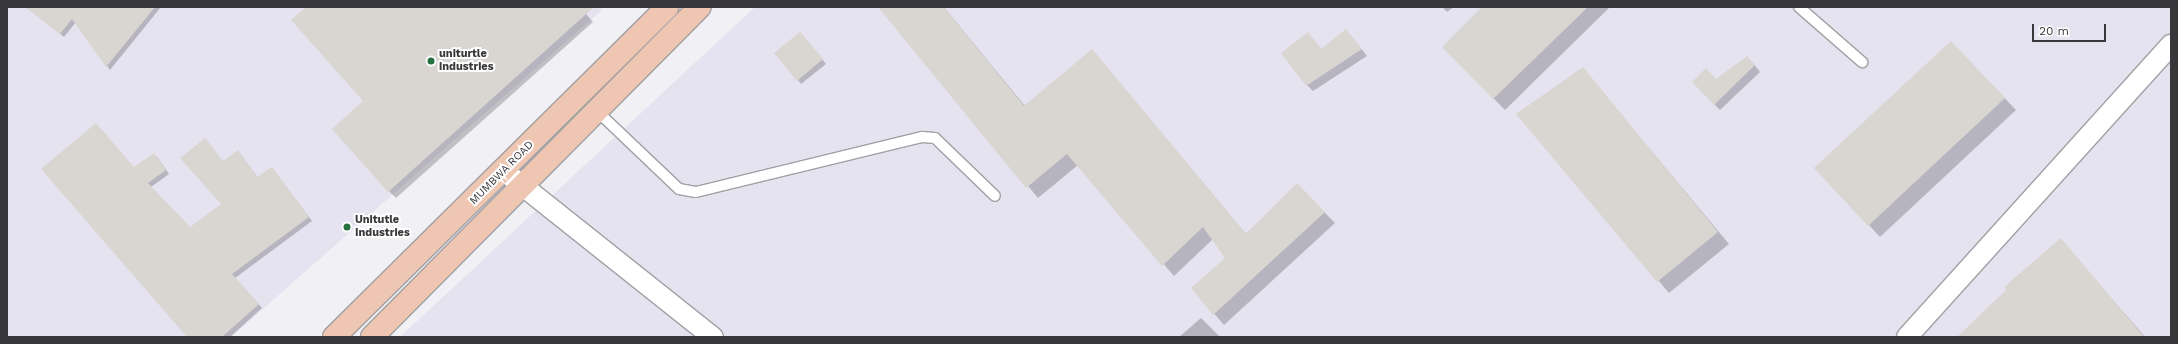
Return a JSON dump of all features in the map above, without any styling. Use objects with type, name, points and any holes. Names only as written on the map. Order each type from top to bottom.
[{"type":"main road","points":[[372,337],[522,189],[700,7]]},
{"type":"main road","name":"MUMBWA ROAD","points":[[334,337],[504,172],[661,9]]},
{"type":"street","points":[[1907,337],[2171,45]]},
{"type":"street","points":[[504,172],[522,189],[713,337]]},
{"type":"lane","points":[[1799,7],[1862,62]]},
{"type":"lane","points":[[597,111],[680,189],[696,192],[922,137],[934,138],[995,196]]},
{"type":"shaded area","name":"uniturtle industries","points":[[7,7],[599,7],[602,10],[231,337],[7,337]]},
{"type":"shaded area","points":[[755,7],[2171,7],[2171,337],[400,337]]},
{"type":"building","points":[[25,7],[155,7],[106,67],[72,19],[60,34]]},
{"type":"building","name":"uniturtle industries","points":[[306,7],[594,7],[388,192],[332,129],[363,101],[291,20]]},
{"type":"building","points":[[878,7],[944,7],[1024,106],[1092,49],[1246,234],[1297,183],[1325,212],[1213,315],[1191,288],[1225,258],[1203,227],[1162,266],[1067,154],[1026,188]]},
{"type":"building","points":[[1482,7],[1588,7],[1493,99],[1442,47]]},
{"type":"building","points":[[1346,29],[1362,49],[1306,86],[1281,53],[1308,32],[1321,49]]},
{"type":"building","points":[[800,32],[823,59],[797,81],[774,53]]},
{"type":"building","points":[[1951,41],[2005,98],[1868,226],[1814,168]]},
{"type":"building","points":[[1747,56],[1755,65],[1714,105],[1692,82],[1706,68],[1716,79]]},
{"type":"building","points":[[1583,67],[1718,232],[1657,282],[1516,114]]},
{"type":"building","points":[[96,123],[134,167],[154,153],[166,170],[148,183],[190,227],[221,204],[180,158],[205,138],[223,161],[238,150],[257,177],[272,167],[309,217],[232,274],[259,304],[222,337],[187,337],[41,169]]},
{"type":"building","points":[[2061,238],[2144,337],[1957,337],[2006,290],[2004,287]]},
{"type":"place","name":"uniturtle industries","points":[[431,61]]},
{"type":"place","name":"Unitutle Industries","points":[[347,227]]}]
